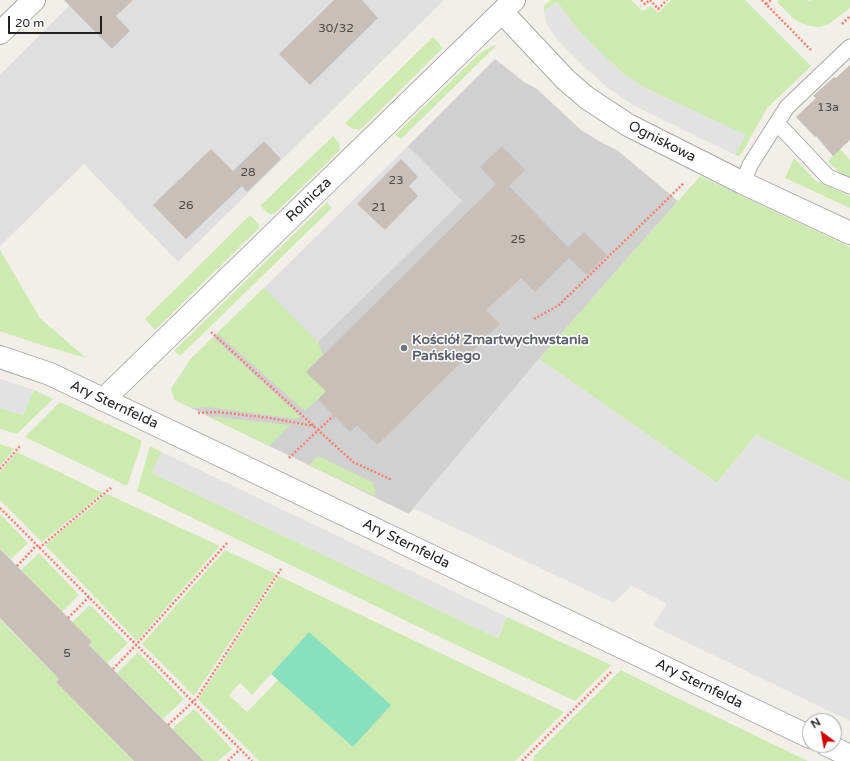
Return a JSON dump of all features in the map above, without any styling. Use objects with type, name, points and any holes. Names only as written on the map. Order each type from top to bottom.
[{"type":"street","points":[[0,33],[34,0]]},
{"type":"street","name":"Ogniskowa","points":[[508,6],[566,80],[587,98],[628,125],[743,183],[850,233]]},
{"type":"street","name":"Rolnicza","points":[[103,400],[508,6]]},
{"type":"street","name":"Ary Sternfelda","points":[[0,357],[50,374],[802,733]]},
{"type":"lane","points":[[743,183],[750,165],[787,107],[850,47]]},
{"type":"lane","points":[[777,123],[828,177],[850,186]]},
{"type":"path","points":[[641,0],[645,4],[650,0],[658,9],[667,0]]},
{"type":"path","points":[[762,0],[813,52],[818,46]]},
{"type":"path","points":[[766,4],[771,0]]},
{"type":"path","points":[[839,26],[850,16]]},
{"type":"path","points":[[534,319],[559,305],[704,164]]},
{"type":"path","points":[[211,332],[353,462],[392,480]]},
{"type":"path","points":[[191,413],[218,412],[270,418],[314,426]]},
{"type":"path","points":[[287,460],[334,416]]},
{"type":"path","points":[[0,469],[21,445]]},
{"type":"path","points":[[17,566],[38,546],[112,487]]},
{"type":"path","points":[[0,508],[252,761]]},
{"type":"path","points":[[113,669],[227,543]]},
{"type":"path","points":[[168,725],[192,701],[197,698],[281,568]]},
{"type":"path","points":[[68,618],[88,597]]},
{"type":"path","points":[[523,761],[631,651]]},
{"type":"path","points":[[228,761],[240,749]]},
{"type":"shaded area","points":[[75,0],[444,0],[178,262],[84,164],[0,246],[0,75]]},
{"type":"shaded area","points":[[557,2],[577,29],[625,75],[645,88],[746,135],[735,155],[633,105],[610,90],[578,61],[555,37],[546,22],[544,11]]},
{"type":"shaded area","points":[[495,59],[524,82],[537,89],[581,130],[617,150],[678,201],[539,359],[409,514],[175,400],[171,389],[190,360],[264,288],[318,342],[462,201],[408,146]]},
{"type":"shaded area","points":[[408,146],[462,201],[318,342],[264,288]]},
{"type":"shaded area","points":[[539,359],[717,483],[756,435],[850,482],[850,721],[842,717],[842,713],[833,713],[653,626],[667,604],[632,586],[614,603],[413,508]]},
{"type":"shaded area","points":[[0,379],[34,390],[23,415],[0,408]]},
{"type":"shaded area","points":[[162,452],[507,617],[497,638],[152,473]]},
{"type":"green space","points":[[551,0],[631,0],[643,11],[651,6],[658,13],[671,0],[745,0],[811,66],[767,108],[742,153],[738,156],[735,155],[745,135],[645,88],[625,75],[577,29],[557,2],[544,11],[544,6]]},
{"type":"green space","points":[[779,0],[807,0],[810,2],[812,0],[850,0],[850,8],[829,24],[820,27],[810,26],[793,18],[777,2]]},
{"type":"green space","points":[[433,37],[443,48],[360,130],[353,129],[345,123]]},
{"type":"green space","points":[[497,45],[401,139],[395,135],[479,54],[492,46]]},
{"type":"green space","points":[[333,136],[339,143],[340,150],[274,214],[269,214],[260,206]]},
{"type":"green space","points":[[840,149],[850,160],[850,177],[839,172],[828,161]]},
{"type":"green space","points":[[794,158],[816,181],[850,196],[850,208],[785,178]]},
{"type":"green space","points":[[700,176],[850,247],[850,482],[756,435],[717,483],[539,359]]},
{"type":"green space","points":[[327,202],[332,208],[180,356],[174,351]]},
{"type":"green space","points":[[250,215],[259,224],[259,228],[155,330],[145,319]]},
{"type":"green space","points":[[0,250],[40,318],[86,358],[0,331]]},
{"type":"green space","points":[[264,288],[318,342],[323,355],[306,372],[326,391],[305,411],[217,333]]},
{"type":"green space","points":[[213,337],[300,416],[298,419],[207,407],[192,408],[175,400],[171,389],[190,360]]},
{"type":"green space","points":[[34,390],[53,399],[17,434],[0,429],[0,408],[23,415]]},
{"type":"green space","points":[[60,402],[141,440],[141,445],[127,486],[25,437]]},
{"type":"green space","points":[[207,416],[290,425],[269,446]]},
{"type":"green space","points":[[0,444],[14,449],[0,466]]},
{"type":"green space","points":[[150,446],[162,452],[152,473],[498,638],[507,617],[611,665],[575,701],[448,641],[137,491]]},
{"type":"green space","points":[[17,452],[103,493],[42,542],[0,500],[0,472]]},
{"type":"green space","points":[[318,456],[372,482],[376,491],[374,496],[309,465]]},
{"type":"green space","points":[[107,494],[220,546],[137,641],[45,545]]},
{"type":"green space","points":[[0,514],[28,543],[11,559],[0,549]]},
{"type":"green space","points":[[225,550],[276,574],[194,696],[142,644]]},
{"type":"green space","points":[[39,553],[79,595],[62,612],[21,570]]},
{"type":"green space","points":[[279,576],[564,712],[515,761],[259,761],[198,700]],"holes":[[[309,632],[353,747],[278,680],[247,712],[229,695],[240,683],[252,695]]]},
{"type":"green space","points":[[90,605],[128,643],[107,663],[89,645],[92,642],[72,622]]},
{"type":"green space","points":[[0,619],[59,679],[56,682],[134,761],[0,761]]},
{"type":"green space","points":[[309,632],[391,705],[353,747],[271,674]]},
{"type":"green space","points":[[138,652],[184,699],[163,719],[117,673]]},
{"type":"green space","points":[[621,670],[808,761],[533,761],[534,756]]},
{"type":"green space","points":[[194,709],[232,749],[218,761],[204,761],[172,729]]},
{"type":"building","points":[[64,0],[133,0],[116,16],[130,31],[112,49]]},
{"type":"building","points":[[334,0],[362,0],[378,18],[310,85],[279,54]]},
{"type":"building","points":[[850,65],[850,140],[833,156],[816,136],[815,137],[796,117],[816,98],[813,96]]},
{"type":"building","points":[[264,141],[281,159],[247,192],[242,186],[186,239],[153,205],[211,149],[233,171]]},
{"type":"building","name":"Kościół Zmartwychwstania Pańskiego","points":[[502,146],[525,170],[509,186],[568,247],[584,232],[607,255],[587,275],[569,258],[535,292],[521,278],[486,310],[500,324],[377,445],[357,425],[350,432],[318,400],[326,391],[306,372],[496,184],[480,167]]},
{"type":"building","points":[[401,159],[418,177],[409,186],[418,196],[385,230],[357,204]]},
{"type":"building","points":[[0,549],[92,642],[89,645],[204,761],[134,761],[56,682],[59,679],[0,618]]},
{"type":"place","name":"Kościół Zmartwychwstania Pańskiego","points":[[404,348]]}]
